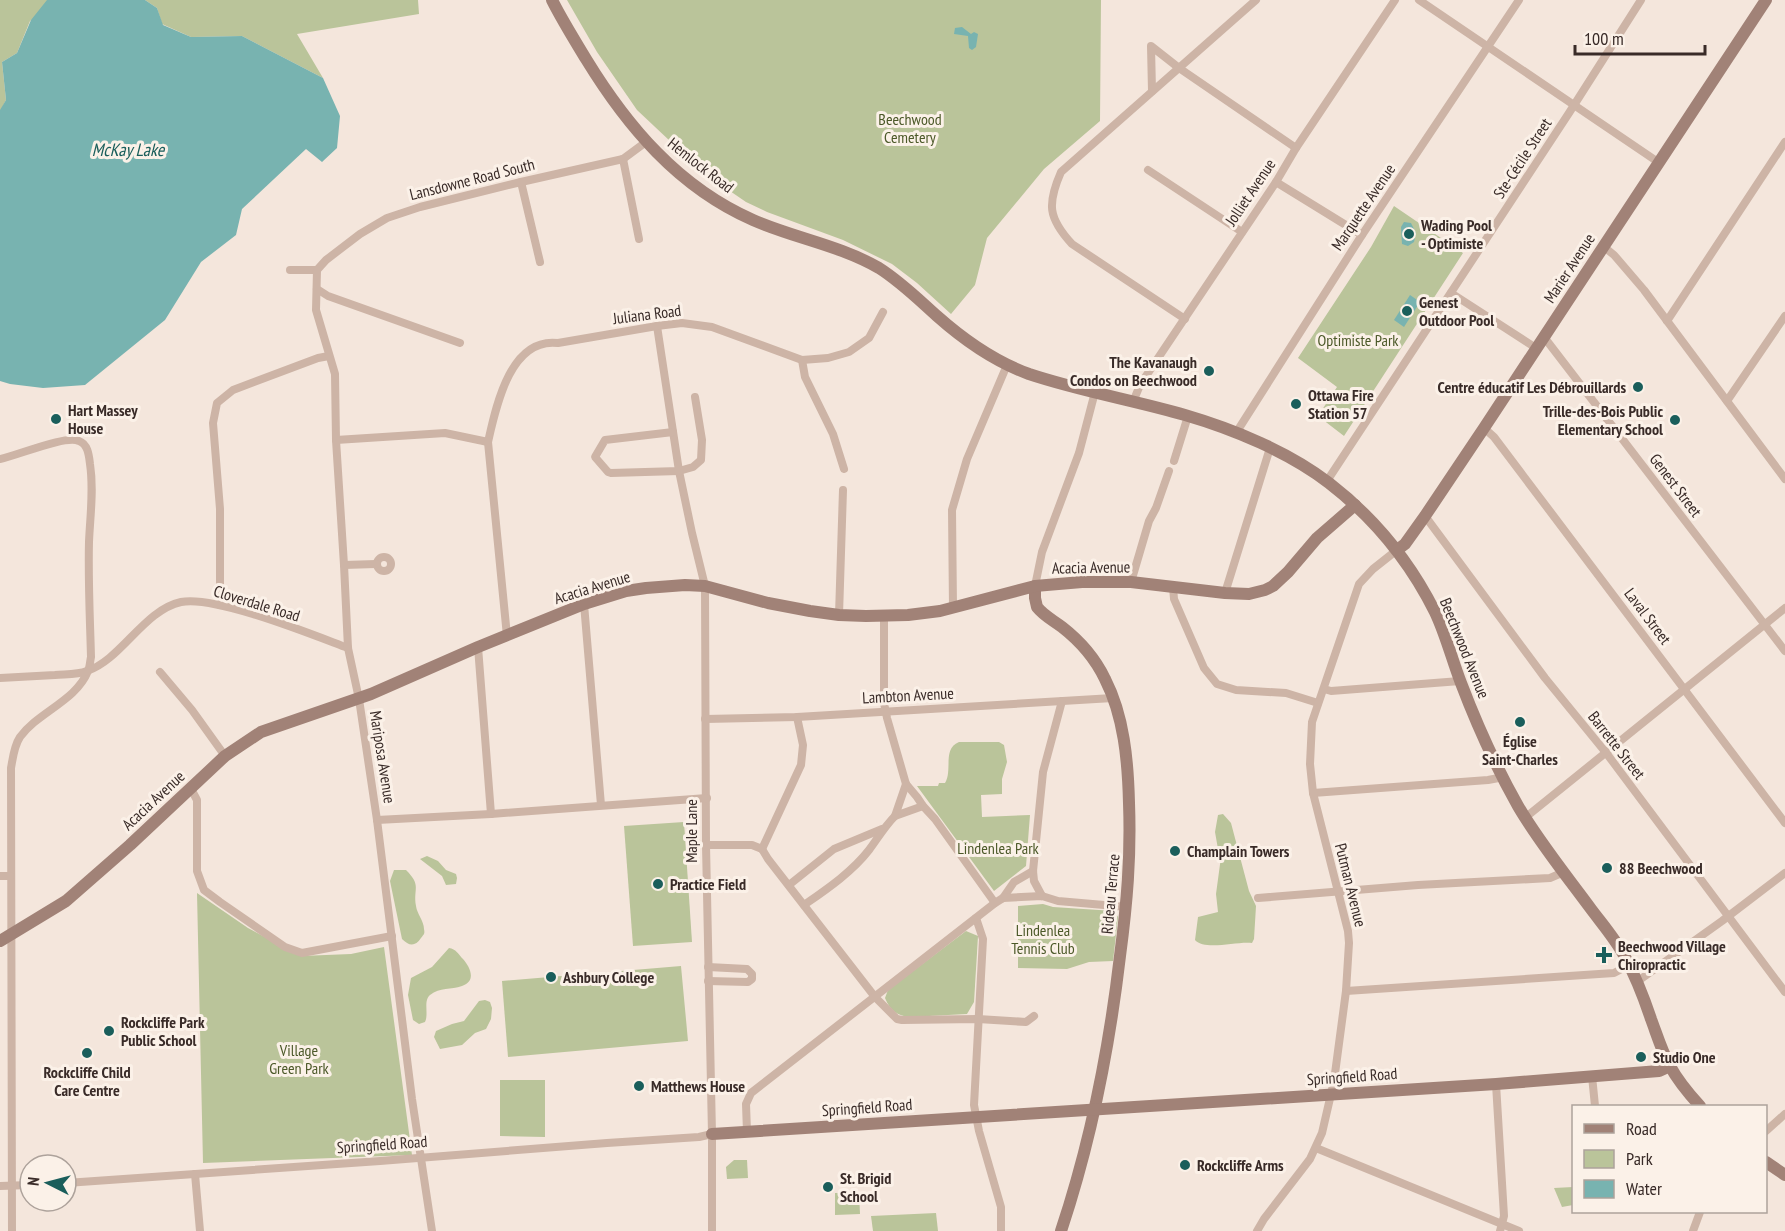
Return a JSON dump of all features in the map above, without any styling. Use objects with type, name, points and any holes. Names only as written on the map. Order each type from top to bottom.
[{"type":"street","name":"Hemlock Road","points":[[552,0],[604,88],[646,142],[670,167],[720,203],[753,220],[847,252],[894,278]]},
{"type":"street","points":[[1185,319],[1072,244],[1059,231],[1051,211],[1053,190],[1061,172],[1256,0]]},
{"type":"street","name":"Jolliet Avenue","points":[[1133,402],[1140,385],[1395,0]]},
{"type":"street","points":[[1419,0],[1658,162]]},
{"type":"street","name":"Marquette Avenue","points":[[1236,433],[1362,235],[1519,0]]},
{"type":"street","name":"Ste-Cécile Street","points":[[1327,481],[1641,0]]},
{"type":"street","name":"Marier Avenue","points":[[1397,550],[1405,544],[1485,428],[1766,0]]},
{"type":"street","points":[[1152,91],[1151,46],[1179,68],[1296,148]]},
{"type":"street","name":"Lansdowne Road South","points":[[317,270],[343,247],[387,218],[420,207],[622,159],[646,142]]},
{"type":"street","points":[[1667,321],[1785,142]]},
{"type":"street","points":[[622,159],[639,239]]},
{"type":"street","points":[[1148,170],[1242,232]]},
{"type":"street","points":[[521,182],[540,262]]},
{"type":"street","points":[[1276,182],[1362,235]]},
{"type":"street","points":[[1603,246],[1614,255],[1644,290],[1785,479]]},
{"type":"street","points":[[290,270],[317,270],[317,289],[328,296],[460,343]]},
{"type":"street","name":"Beechwood Avenue","points":[[894,278],[957,332],[981,350],[1007,365],[1028,374],[1188,416],[1236,433],[1300,463],[1327,481],[1355,505],[1397,550],[1433,608],[1460,681],[1503,777],[1526,817],[1622,951],[1638,981],[1670,1066],[1698,1105]]},
{"type":"street","name":"Mariposa Avenue","points":[[317,289],[318,318],[334,374],[348,648],[359,699],[377,820],[412,1099],[432,1231]]},
{"type":"street","points":[[1451,293],[1536,348]]},
{"type":"street","name":"Juliana Road","points":[[488,442],[514,363],[532,348],[551,342],[558,343],[682,323],[712,327],[802,360],[828,358],[849,352],[869,338],[883,312]]},
{"type":"street","points":[[1727,401],[1785,316]]},
{"type":"street","name":"Maple Lane","points":[[657,326],[679,471],[705,586],[706,845],[712,1231]]},
{"type":"street","name":"Genest Street","points":[[1544,337],[1785,651]]},
{"type":"street","points":[[220,605],[220,509],[213,423],[217,403],[232,390],[329,356]]},
{"type":"street","points":[[802,360],[805,377],[833,434],[844,469]]},
{"type":"street","points":[[953,608],[952,510],[967,459],[1007,365]]},
{"type":"street","points":[[1035,586],[1042,552],[1078,453],[1095,392]]},
{"type":"street","points":[[673,432],[605,440],[595,457],[611,474],[679,471],[693,467],[701,460],[702,440],[695,397]]},
{"type":"street","points":[[1174,461],[1188,416]]},
{"type":"street","name":"Laval Street","points":[[1485,428],[1785,823]]},
{"type":"street","points":[[336,440],[446,433],[488,442],[507,636]]},
{"type":"street","points":[[0,459],[64,440],[75,439],[81,441],[87,448],[91,471],[89,572],[91,657],[88,671],[74,690],[31,725],[20,737],[14,749],[10,768],[10,876],[5,938],[13,1185],[12,1231]]},
{"type":"street","points":[[1225,593],[1270,448]]},
{"type":"street","points":[[1131,582],[1149,521],[1169,471]]},
{"type":"street","points":[[839,615],[843,490]]},
{"type":"street","name":"Acacia Avenue","points":[[5,938],[66,901],[225,756],[261,732],[359,699],[584,604],[626,591],[685,585],[705,586],[775,604],[839,615],[884,616],[953,608],[1035,586],[1082,582],[1131,582],[1225,593],[1257,593],[1274,585],[1317,538],[1355,505]]},
{"type":"street","name":"Barrette Street","points":[[1425,516],[1545,678],[1606,754],[1785,992]]},
{"type":"street","name":"Putman Avenue","points":[[1257,1231],[1310,1159],[1322,1133],[1334,1081],[1346,991],[1349,943],[1312,793],[1310,764],[1312,722],[1359,584],[1373,569],[1397,550]]},
{"type":"street","points":[[344,566],[376,564]]},
{"type":"street","name":"Rideau Terrace","points":[[1035,586],[1037,607],[1071,635],[1091,656],[1107,681],[1122,730],[1129,786],[1131,846],[1127,907],[1116,998],[1096,1110],[1082,1165],[1061,1231]]},
{"type":"street","points":[[1173,587],[1174,599],[1204,668],[1217,684],[1236,690],[1286,693],[1318,703]]},
{"type":"street","name":"Cloverdale Road","points":[[0,678],[88,671],[107,659],[162,609],[182,602],[196,601],[220,605],[271,620],[348,648]]},
{"type":"street","points":[[584,604],[601,805]]},
{"type":"street","points":[[1526,817],[1785,608]]},
{"type":"street","points":[[884,616],[884,703],[906,784],[999,901]]},
{"type":"street","points":[[478,647],[491,814]]},
{"type":"street","points":[[160,672],[192,710],[225,756]]},
{"type":"street","points":[[1324,689],[1331,691],[1460,681]]},
{"type":"street","name":"Lambton Avenue","points":[[705,719],[797,717],[1113,698]]},
{"type":"street","points":[[1042,896],[1034,881],[1033,871],[1043,772],[1062,701]]},
{"type":"street","points":[[762,849],[801,765],[803,745],[797,717]]},
{"type":"street","points":[[1312,793],[1503,777]]},
{"type":"street","points":[[804,905],[846,873],[869,851],[883,829],[895,816],[906,784]]},
{"type":"street","points":[[190,787],[196,800],[197,871],[204,890],[220,902],[285,947],[302,953],[392,936]]},
{"type":"street","points":[[377,820],[707,798]]},
{"type":"street","points":[[895,816],[923,806]]},
{"type":"street","points":[[789,885],[834,849],[883,829]]},
{"type":"street","points":[[706,845],[752,845],[762,849],[874,997],[897,1019],[978,1019],[1026,1022],[1034,1016]]},
{"type":"street","points":[[747,1132],[746,1104],[751,1093],[999,901],[1014,882],[1033,871]]},
{"type":"street","points":[[1258,898],[1550,878],[1564,872]]},
{"type":"street","points":[[1638,981],[1785,873]]},
{"type":"street","points":[[0,876],[10,876]]},
{"type":"street","points":[[999,901],[1042,896],[1058,901],[1127,907]]},
{"type":"street","points":[[976,918],[983,939],[974,1105],[1000,1207],[1001,1231]]},
{"type":"street","points":[[1346,991],[1614,973],[1629,965]]},
{"type":"street","points":[[708,967],[747,969],[752,974],[752,979],[748,982],[708,981]]},
{"type":"street","name":"Springfield Road","points":[[78,1182],[699,1137],[712,1134],[1496,1084],[1659,1071],[1670,1066]]},
{"type":"street","points":[[1592,1076],[1595,1105]]},
{"type":"street","points":[[1496,1084],[1504,1216],[1501,1228]]},
{"type":"street","points":[[1767,1130],[1785,1114]]},
{"type":"street","points":[[1316,1148],[1501,1228],[1519,1231]]},
{"type":"street","points":[[1767,1163],[1785,1175]]},
{"type":"street","points":[[195,1174],[200,1231]]},
{"type":"street","points":[[0,1186],[18,1185]]},
{"type":"street","points":[[1693,1231],[1701,1213]]},
{"type":"green space","points":[[0,0],[59,0],[30,21],[17,53],[2,62],[6,100],[0,120]]},
{"type":"green space","points":[[145,0],[418,0],[419,14],[297,34],[323,78],[242,36],[191,37],[162,24],[157,8]]},
{"type":"green space","name":"Beechwood Cemetery","points":[[567,0],[1101,0],[1100,121],[1044,169],[987,238],[975,285],[951,314],[892,264],[843,240],[746,202],[688,158],[637,110],[597,52]]},
{"type":"green space","name":"Optimiste Park","points":[[1394,206],[1463,253],[1344,436],[1318,416],[1337,387],[1298,358],[1371,247]]},
{"type":"green space","name":"Lindenlea Park","points":[[959,742],[999,742],[1004,745],[1007,762],[1002,779],[1002,794],[981,795],[982,817],[1030,815],[1026,866],[994,891],[917,786],[938,786],[939,783],[945,783],[949,755],[954,745]]},
{"type":"green space","points":[[1223,814],[1231,823],[1249,891],[1256,906],[1252,943],[1206,945],[1195,940],[1198,917],[1218,912],[1216,894],[1221,857],[1215,832],[1218,815]]},
{"type":"green space","name":"Practice Field","points":[[684,822],[692,942],[633,946],[624,826]]},
{"type":"green space","points":[[427,856],[438,861],[446,870],[456,874],[456,884],[446,885],[442,876],[420,859]]},
{"type":"green space","points":[[394,870],[406,870],[414,880],[416,887],[416,906],[423,923],[424,935],[414,944],[402,939],[390,881]]},
{"type":"green space","name":"Village Green Park","points":[[197,893],[248,928],[301,956],[351,954],[384,947],[412,1155],[203,1163]]},
{"type":"green space","name":"Lindenlea Park","points":[[1043,904],[1053,907],[1114,911],[1118,917],[1113,961],[1089,962],[1067,969],[1018,968],[1018,906]]},
{"type":"green space","points":[[966,931],[978,936],[974,1002],[967,1014],[910,1017],[894,1012],[885,998],[888,990]]},
{"type":"green space","points":[[449,948],[463,959],[471,977],[467,984],[430,995],[427,1001],[425,1022],[419,1024],[413,1020],[408,995],[411,978],[432,967]]},
{"type":"green space","points":[[681,966],[688,1041],[508,1057],[502,981]]},
{"type":"green space","points":[[479,1001],[490,1002],[492,1008],[491,1019],[486,1029],[475,1033],[462,1045],[440,1049],[434,1037],[436,1031],[464,1021]]},
{"type":"green space","points":[[500,1080],[545,1080],[545,1137],[500,1136]]},
{"type":"green space","points":[[734,1160],[747,1160],[748,1178],[727,1179],[726,1167]]},
{"type":"green space","points":[[1572,1187],[1572,1205],[1562,1207],[1554,1188]]},
{"type":"green space","points":[[859,1192],[860,1214],[835,1215],[835,1193]]},
{"type":"green space","points":[[936,1213],[938,1231],[873,1231],[871,1216]]},
{"type":"water","name":"McKay Lake","points":[[47,0],[145,0],[157,8],[163,25],[191,37],[242,36],[323,78],[340,116],[337,148],[322,162],[306,149],[242,209],[236,235],[201,262],[165,320],[85,385],[43,388],[0,381],[0,110],[6,100],[2,62],[17,53],[31,20]]},
{"type":"water","points":[[962,27],[971,34],[974,32],[978,34],[976,47],[972,50],[969,48],[968,36],[954,34],[955,28]]},
{"type":"water","name":"Wading Pool - Optimiste","points":[[1404,222],[1411,223],[1416,233],[1414,242],[1408,246],[1402,244],[1401,227]]},
{"type":"water","name":"Genest Outdoor Pool","points":[[1410,295],[1420,302],[1404,327],[1394,320]]},
{"type":"place","name":"Wading Pool - Optimiste","points":[[1409,234]]},
{"type":"place","name":"Genest Outdoor Pool","points":[[1407,311]]},
{"type":"place","name":"The Kavanaugh Condos on Beechwood","points":[[1209,371]]},
{"type":"place","name":"Centre éducatif Les Débrouillards","points":[[1638,387]]},
{"type":"place","name":"Ottawa Fire Station 57","points":[[1296,404]]},
{"type":"place","name":"Hart Massey House","points":[[56,419]]},
{"type":"place","name":"Trille-des-Bois Public Elementary School","points":[[1675,420]]},
{"type":"place","name":"Église Saint-Charles","points":[[1520,722]]},
{"type":"place","name":"Champlain Towers","points":[[1175,851]]},
{"type":"place","name":"88 Beechwood","points":[[1607,868]]},
{"type":"place","name":"Practice Field","points":[[658,884]]},
{"type":"place","name":"Beechwood Village Chiropractic","points":[[1604,955]]},
{"type":"place","name":"Ashbury College","points":[[551,977]]},
{"type":"place","name":"Rockcliffe Park Public School","points":[[109,1031]]},
{"type":"place","name":"Rockcliffe Child Care Centre","points":[[87,1053]]},
{"type":"place","name":"Studio One","points":[[1641,1057]]},
{"type":"place","name":"Matthews House","points":[[639,1086]]},
{"type":"place","name":"Rockcliffe Arms","points":[[1185,1165]]},
{"type":"place","name":"St. Brigid School","points":[[828,1187]]},
{"type":"park label","name":"Lindenlea Tennis Club","points":[[1043,939]]}]
